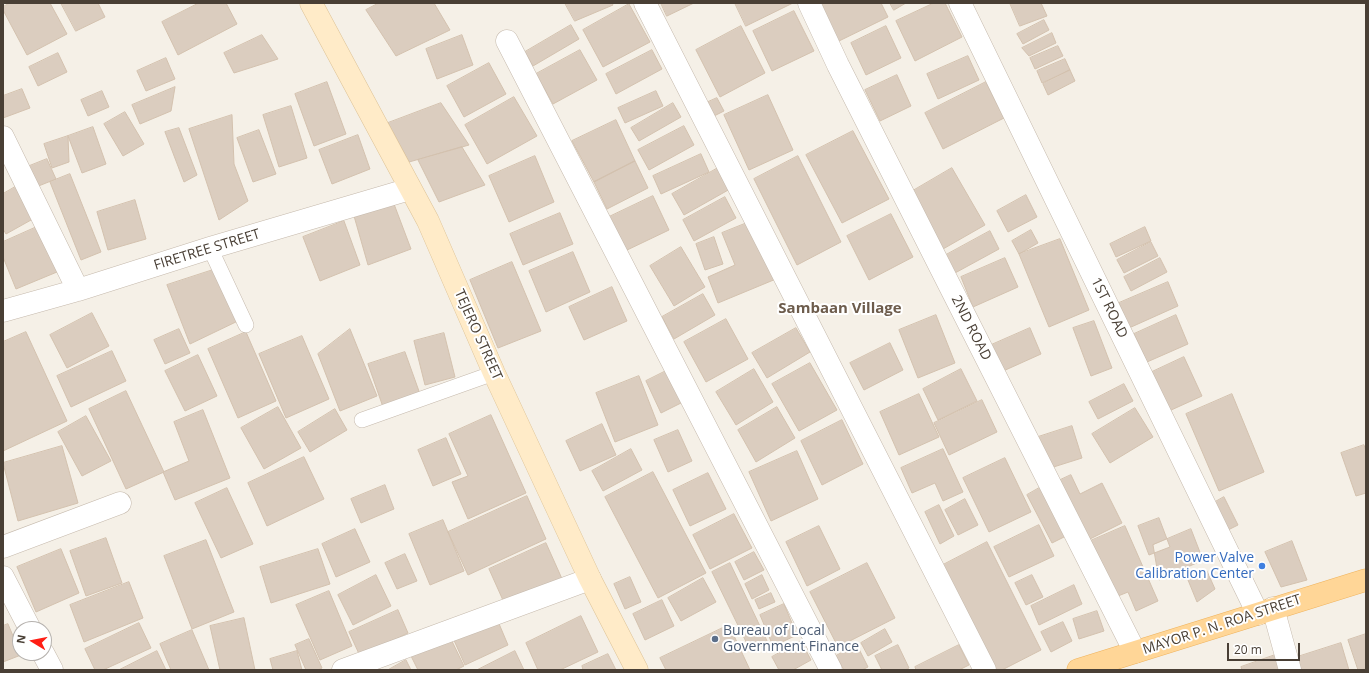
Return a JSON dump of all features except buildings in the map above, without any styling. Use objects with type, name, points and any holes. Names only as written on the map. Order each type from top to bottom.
[{"type":"main road","name":"TEJERO STREET","points":[[311,3],[428,221],[494,374],[590,579],[637,670]]},
{"type":"main road","name":"MAYOR P. N. ROA STREET","points":[[1078,670],[1366,580]]},
{"type":"street","points":[[645,3],[985,670]]},
{"type":"street","name":"2ND ROAD","points":[[808,3],[841,72],[1135,652]]},
{"type":"street","name":"1ST ROAD","points":[[960,3],[1266,611],[1290,670]]},
{"type":"street","points":[[507,41],[831,670]]},
{"type":"street","points":[[3,137],[78,290]]},
{"type":"street","name":"FIRETREE STREET","points":[[3,311],[78,290],[210,248],[410,189]]},
{"type":"street","points":[[3,547],[120,503]]},
{"type":"street","points":[[3,577],[26,621]]},
{"type":"street","points":[[343,670],[590,579]]},
{"type":"street","points":[[47,661],[52,670]]},
{"type":"lane","points":[[210,248],[246,325]]},
{"type":"lane","points":[[362,420],[494,374]]},
{"type":"place","name":"Power Valve Calibration Center","points":[[1262,566]]},
{"type":"place","name":"Bureau of Local Government Finance","points":[[715,639]]},
{"type":"district","name":"Sambaan Village","points":[[840,309]]}]
